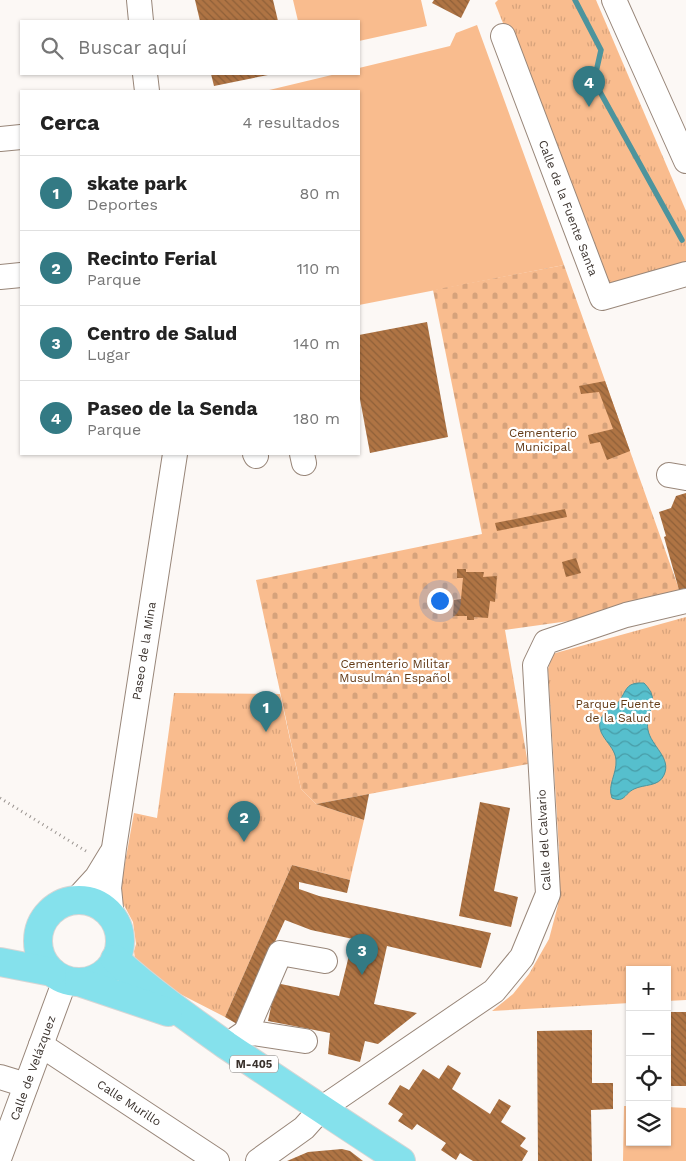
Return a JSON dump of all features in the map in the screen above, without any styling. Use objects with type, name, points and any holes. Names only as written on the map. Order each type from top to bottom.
[{"type":"main road","points":[[0,956],[24,940],[61,904],[75,901],[89,902],[102,907],[117,925],[120,939],[119,950],[114,964],[104,974],[93,980],[65,978],[43,961],[38,938],[41,925]]},
{"type":"main road","name":"M-405","points":[[116,959],[136,979],[187,1018]]},
{"type":"main road","name":"M-405","points":[[0,962],[65,978],[187,1018],[237,1039],[266,1073],[400,1161]]},
{"type":"street","points":[[139,0],[141,20]]},
{"type":"street","points":[[614,0],[686,161]]},
{"type":"street","name":"Calle de la Fuente Santa","points":[[503,36],[602,298],[686,274]]},
{"type":"street","points":[[145,75],[147,90]]},
{"type":"street","points":[[0,139],[20,137]]},
{"type":"street","points":[[0,277],[20,275]]},
{"type":"street","name":"Paseo de la Mina","points":[[112,918],[109,888],[110,856],[175,455]]},
{"type":"street","name":"Calle del Calvario","points":[[258,1161],[304,1128],[321,1109],[494,991],[522,957],[548,894],[536,665],[546,642],[626,615],[686,602]]},
{"type":"street","name":"Paseo de la Mina","points":[[75,901],[97,877],[110,856]]},
{"type":"street","points":[[305,1041],[237,1039],[280,953],[325,962]]},
{"type":"street","name":"Calle de Velázquez","points":[[0,1156],[65,978]]},
{"type":"street","name":"Calle Murillo","points":[[41,1045],[217,1161]]},
{"type":"street","points":[[0,1077],[26,1085]]},
{"type":"path","points":[[0,798],[110,856]]},
{"type":"green space","points":[[293,0],[421,0],[427,26],[360,41],[360,20],[298,20]]},
{"type":"green space","points":[[498,0],[596,0],[686,211],[686,263],[607,284],[495,3]]},
{"type":"green space","points":[[477,25],[564,265],[360,305],[360,90],[269,90],[332,75],[360,75],[360,68],[450,46],[456,33]]},
{"type":"green space","points":[[564,265],[680,592],[576,620],[505,630],[528,764],[316,804],[301,789],[256,580],[482,534],[433,290]]},
{"type":"green space","name":"Parque Fuente de la Salud","points":[[686,617],[686,1000],[671,1001],[671,966],[626,966],[626,1003],[492,1011],[513,994],[529,974],[549,939],[558,905],[559,851],[548,669],[552,654]]},
{"type":"green space","points":[[174,693],[280,694],[301,789],[316,804],[364,820],[350,880],[292,865],[225,1017],[149,978],[135,959],[134,951],[136,944],[133,922],[119,896],[134,813],[157,818]]},
{"type":"green space","points":[[624,1106],[626,1106],[626,1146],[671,1146],[671,1107],[686,1108],[686,1161],[623,1161]]},
{"type":"water","points":[[644,683],[652,696],[652,707],[647,724],[648,730],[663,758],[666,769],[659,782],[638,787],[622,799],[616,799],[612,798],[611,793],[611,784],[615,770],[615,754],[602,733],[600,722],[603,715],[618,702],[629,686]]},
{"type":"building","points":[[195,0],[273,0],[278,20],[200,20]]},
{"type":"building","points":[[434,0],[470,0],[461,18],[432,3]]},
{"type":"building","points":[[211,75],[268,75],[214,86]]},
{"type":"building","points":[[427,322],[448,437],[370,453],[360,399],[360,335]]},
{"type":"building","points":[[605,381],[630,451],[607,460],[600,442],[590,444],[588,435],[613,429],[599,392],[581,394],[579,386]]},
{"type":"building","points":[[686,493],[686,588],[679,590],[659,512],[671,508],[676,496]]},
{"type":"building","points":[[565,509],[567,517],[497,531],[495,523]]},
{"type":"building","points":[[576,558],[581,573],[566,577],[562,562]]},
{"type":"building","points":[[457,569],[466,569],[466,572],[484,572],[483,577],[497,576],[495,602],[490,601],[488,618],[474,617],[474,620],[467,620],[467,616],[453,616],[454,600],[461,599],[463,578],[457,578]]},
{"type":"building","points":[[369,794],[364,820],[316,804]]},
{"type":"building","points":[[480,802],[510,808],[494,891],[518,897],[511,927],[459,916]]},
{"type":"building","points":[[292,865],[350,880],[347,893],[299,882],[299,889],[319,896],[491,933],[481,968],[387,946],[374,1004],[417,1013],[378,1044],[365,1041],[360,1062],[328,1054],[330,1033],[268,1021],[276,983],[339,996],[353,939],[311,930],[285,920],[237,1024],[225,1017]]},
{"type":"building","points":[[671,1012],[686,1012],[686,1086],[671,1086]]},
{"type":"building","points":[[592,1030],[592,1083],[613,1083],[613,1109],[591,1110],[592,1161],[538,1161],[537,1031]]},
{"type":"building","points":[[448,1065],[461,1073],[452,1089],[490,1114],[499,1099],[511,1106],[501,1122],[526,1138],[520,1146],[528,1151],[522,1161],[473,1161],[460,1153],[456,1160],[441,1150],[446,1143],[417,1124],[412,1130],[398,1121],[403,1114],[388,1104],[400,1085],[409,1090],[423,1069],[439,1079]]},
{"type":"building","points":[[342,1149],[350,1151],[363,1161],[287,1161],[308,1152]]},
{"type":"waterway","points":[[575,0],[601,50],[594,81],[682,240]]},
{"type":"place","name":"Paseo de la Senda","points":[[589,107]]},
{"type":"place","name":"skate park","points":[[266,732]]},
{"type":"place","name":"Recinto Ferial","points":[[244,842]]},
{"type":"place","name":"Centro de Salud","points":[[362,975]]},
{"type":"park label","name":"Cementerio Municipal","points":[[543,440]]},
{"type":"park label","name":"Cementerio Militar Musulmán Español","points":[[395,671]]}]
